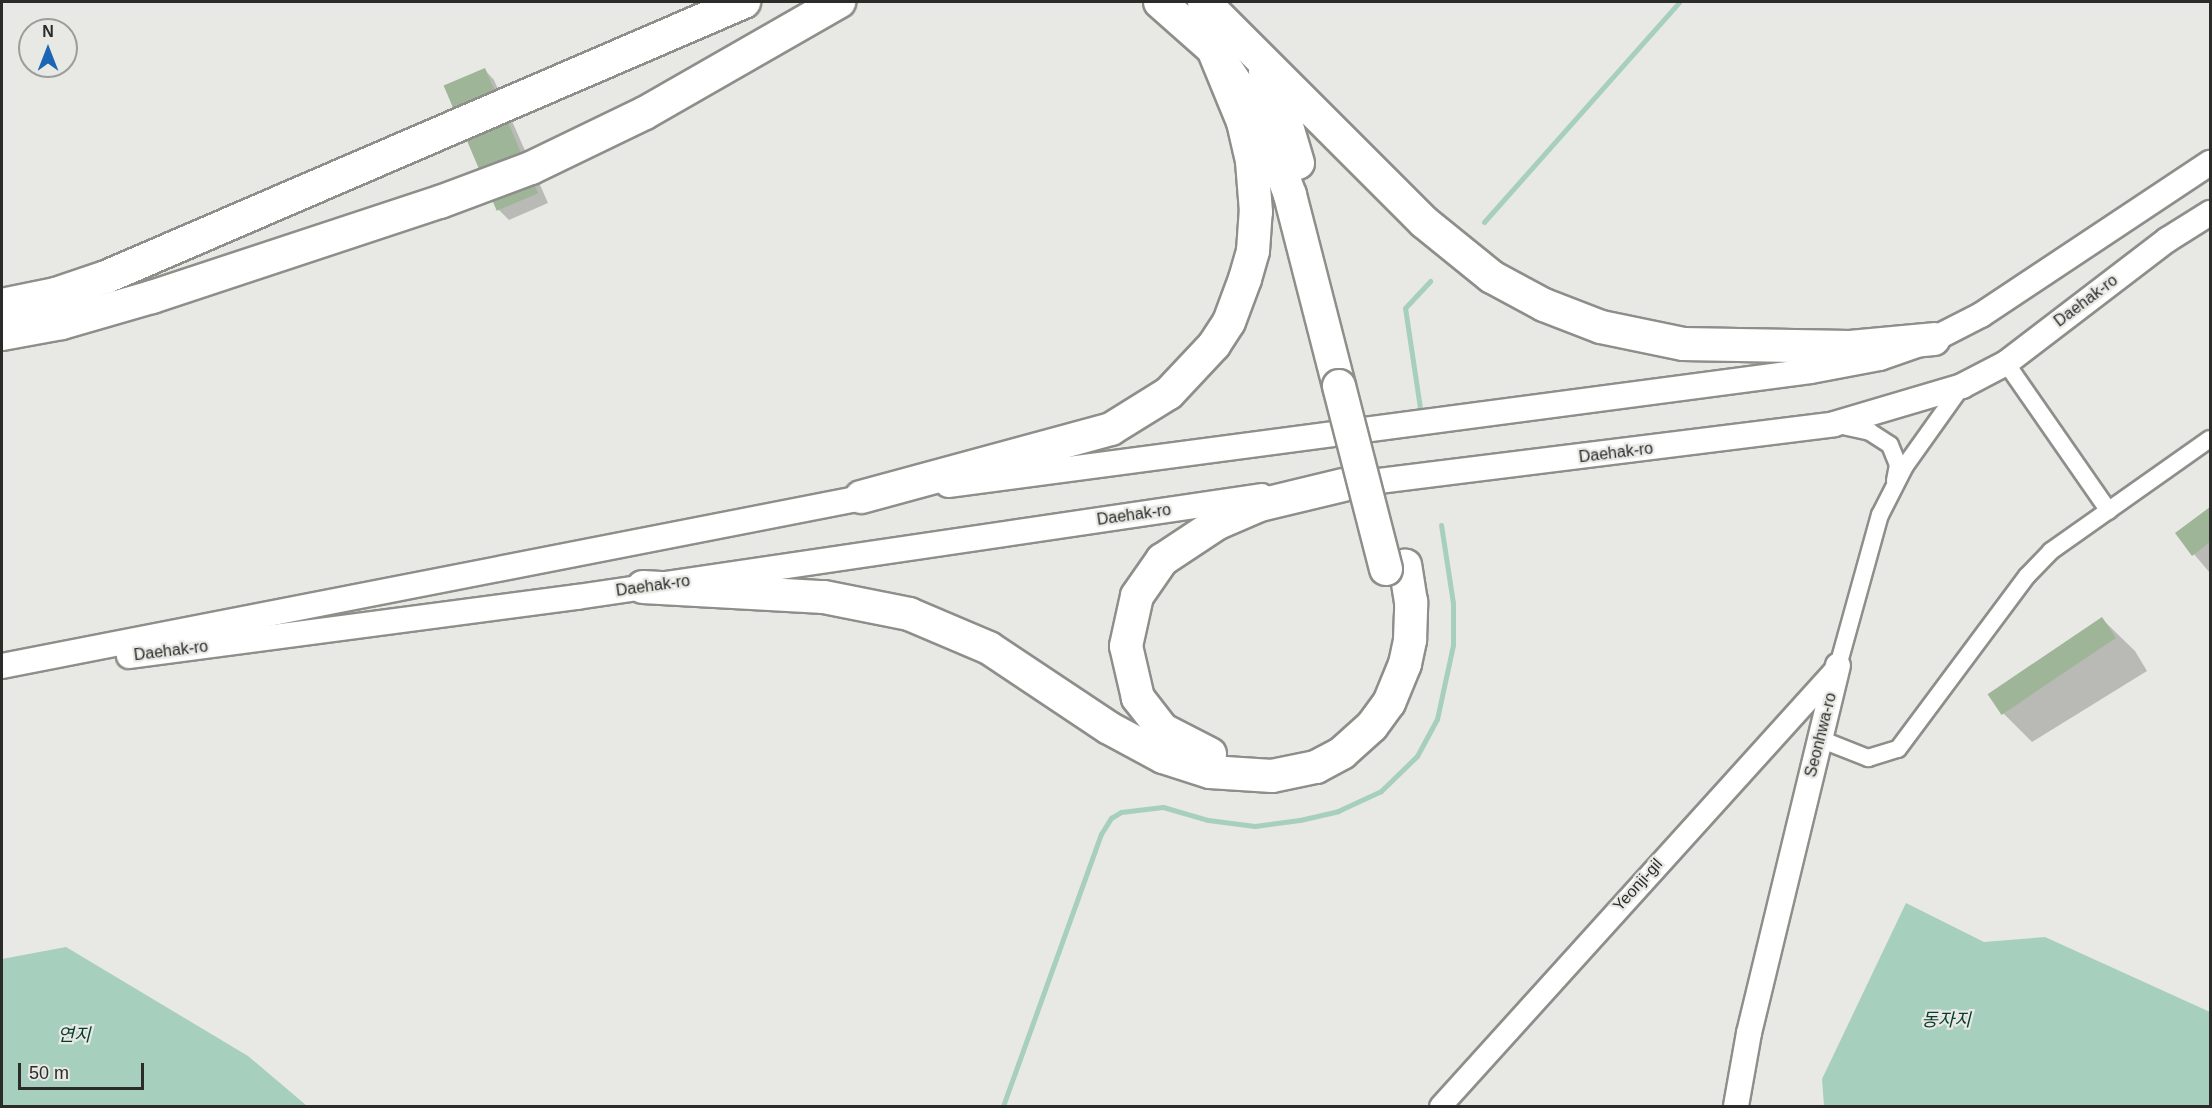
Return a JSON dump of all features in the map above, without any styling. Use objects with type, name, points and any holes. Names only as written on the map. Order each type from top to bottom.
[{"type":"highway","points":[[2,305],[56,294],[106,277],[744,2]]},
{"type":"highway","points":[[2,334],[62,323],[152,297],[440,202],[531,168],[645,112],[839,2]]},
{"type":"highway","points":[[1160,2],[1225,42],[1442,238],[1492,277],[1544,305],[1625,334],[1683,344],[1850,347],[1934,339]]},
{"type":"highway","points":[[643,587],[824,597],[909,614],[989,648],[1109,728],[1163,757],[1210,772],[1272,776],[1316,767],[1342,753],[1372,726],[1389,703],[1401,677],[1410,640],[1411,602],[1396,567],[1348,385],[1277,156],[1225,42],[1204,2]]},
{"type":"highway","points":[[861,497],[1111,429],[1169,393],[1214,345],[1232,315],[1250,265],[1256,212],[1252,161],[1225,42]]},
{"type":"highway","points":[[1343,485],[1238,513],[1198,534],[1162,560],[1143,585],[1128,621],[1127,658],[1138,698],[1153,720],[1176,740],[1222,757],[1278,758],[1328,741],[1360,712],[1384,669],[1396,567]]},
{"type":"main road","points":[[2,666],[861,497],[1822,369],[1880,358],[1934,339],[2022,290],[2211,163]]},
{"type":"main road","name":"Daehak-ro","points":[[2,672],[643,587],[1343,485],[1834,424],[1962,386],[2006,363],[2167,240],[2211,213]]},
{"type":"main road","name":"Seonhwa-ro","points":[[1736,1107],[1749,1033],[1838,666]]},
{"type":"street","points":[[2006,363],[2109,511]]},
{"type":"street","name":"Seonhwa-ro","points":[[1838,666],[1880,515],[1894,488],[1962,386]]},
{"type":"street","points":[[1834,424],[1870,432],[1890,445],[1898,465],[1894,488]]},
{"type":"street","points":[[1820,739],[1868,758],[1898,749],[2027,576],[2051,551],[2211,439]]},
{"type":"street","name":"Yeonji-gil","points":[[1440,1107],[1838,666]]},
{"type":"water","name":"동자지","points":[[1906,903],[1984,942],[2045,937],[2210,1012],[2210,1106],[1824,1106],[1822,1079]]},
{"type":"water","name":"연지","points":[[66,947],[248,1056],[307,1106],[2,1106],[2,959]]},
{"type":"building","points":[[485,68],[538,193],[497,211],[444,86]]},
{"type":"building","points":[[2210,507],[2210,542],[2192,556],[2175,533]]},
{"type":"building","points":[[2102,617],[2116,638],[2002,715],[1988,694]]},
{"type":"waterway","points":[[1484,222],[1679,2]]},
{"type":"waterway","points":[[1420,408],[1405,308],[1430,281]]},
{"type":"waterway","points":[[1003,1106],[1101,834],[1111,818],[1121,812],[1163,807],[1208,820],[1255,826],[1300,820],[1338,811],[1381,791],[1417,756],[1437,719],[1453,645],[1453,603],[1441,525]]}]
